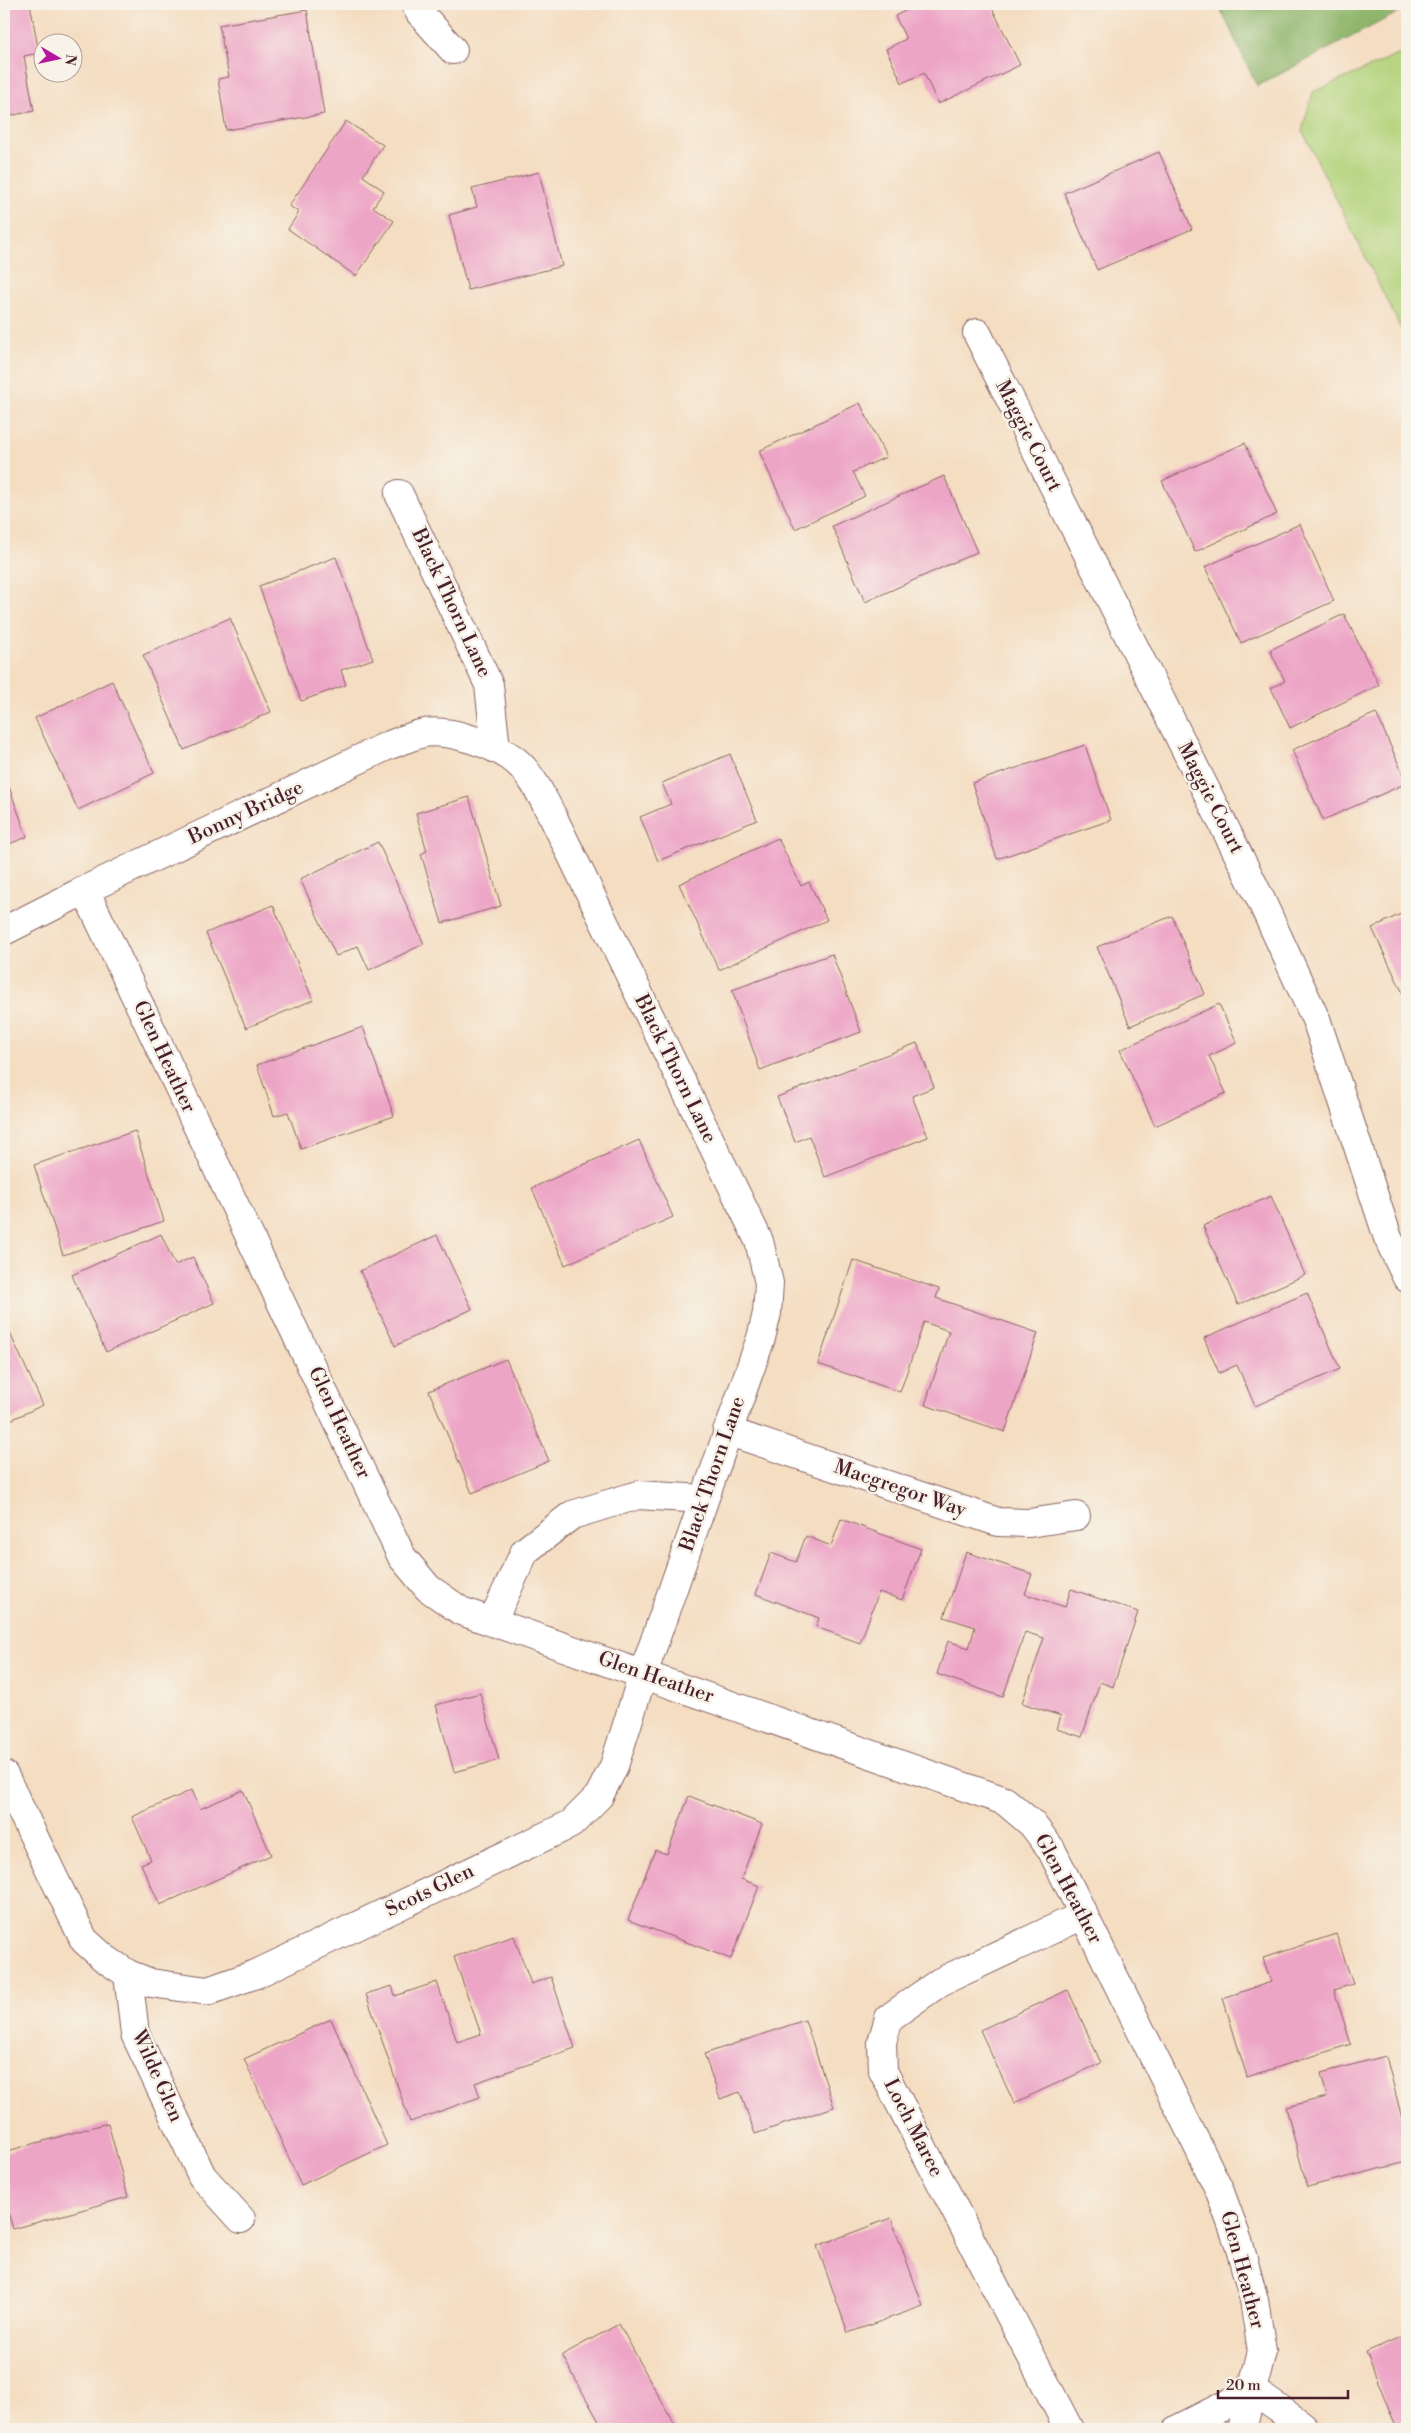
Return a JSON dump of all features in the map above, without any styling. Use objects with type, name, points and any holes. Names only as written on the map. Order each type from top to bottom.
[{"type":"street","points":[[415,4],[420,13],[453,50]]},
{"type":"street","name":"Maggie Court","points":[[977,332],[1256,891],[1317,1022],[1388,1238],[1407,1278]]},
{"type":"street","name":"Black Thorn Lane","points":[[399,494],[490,685],[496,749],[518,763],[537,788],[553,817],[759,1241],[769,1283],[767,1313],[761,1338],[643,1674]]},
{"type":"street","name":"Bonny Bridge","points":[[4,931],[85,890],[387,746],[421,733],[456,735],[496,749]]},
{"type":"street","name":"Glen Heather","points":[[85,890],[402,1557],[428,1588],[461,1611],[1005,1801],[1032,1824],[1050,1849],[1219,2189],[1239,2244],[1254,2300],[1262,2351],[1242,2429]]},
{"type":"street","name":"Macgregor Way","points":[[727,1431],[998,1522],[1028,1523],[1076,1516]]},
{"type":"street","points":[[492,1622],[525,1551],[572,1515],[638,1495],[704,1499]]},
{"type":"street","name":"Scots Glen","points":[[128,1974],[151,1983],[208,1991],[256,1974],[571,1824],[599,1796],[614,1766],[643,1674]]},
{"type":"street","points":[[4,1774],[84,1940],[104,1958],[128,1974]]},
{"type":"street","name":"Loch Maree","points":[[1069,2429],[883,2071],[882,2042],[890,2018],[940,1982],[1083,1915]]},
{"type":"street","name":"Wilde Glen","points":[[128,1974],[135,2034],[202,2176],[241,2219]]},
{"type":"street","points":[[1178,2429],[1253,2391],[1302,2425],[1304,2429]]},
{"type":"green space","points":[[1233,4],[1407,4],[1407,8],[1257,86],[1221,10]]},
{"type":"green space","points":[[1407,51],[1407,341],[1302,130],[1313,92]]},
{"type":"building","points":[[4,4],[30,4],[35,32],[32,32],[32,54],[24,56],[34,111],[4,117]]},
{"type":"building","points":[[919,4],[990,4],[1020,65],[938,104],[924,73],[902,83],[886,49],[906,39],[895,16]]},
{"type":"building","points":[[307,10],[324,114],[226,130],[218,79],[229,77],[219,25]]},
{"type":"building","points":[[346,121],[383,145],[363,176],[384,191],[373,207],[394,221],[356,276],[288,229],[299,212],[289,206]]},
{"type":"building","points":[[1159,152],[1192,229],[1097,270],[1064,193]]},
{"type":"building","points":[[539,172],[562,266],[468,290],[449,215],[477,207],[472,189]]},
{"type":"building","points":[[860,403],[886,457],[853,472],[865,496],[795,529],[759,451]]},
{"type":"building","points":[[1245,443],[1277,514],[1195,552],[1162,481]]},
{"type":"building","points":[[944,476],[977,552],[865,602],[832,526]]},
{"type":"building","points":[[1300,524],[1334,601],[1241,643],[1205,567]]},
{"type":"building","points":[[336,557],[373,659],[341,670],[346,685],[301,701],[259,586]]},
{"type":"building","points":[[1344,614],[1379,685],[1290,728],[1271,688],[1285,681],[1270,650]]},
{"type":"building","points":[[230,618],[271,712],[184,750],[143,655]]},
{"type":"building","points":[[112,681],[154,773],[78,810],[35,718]]},
{"type":"building","points":[[1376,713],[1407,783],[1323,820],[1292,750]]},
{"type":"building","points":[[1085,745],[1111,820],[997,859],[972,783]]},
{"type":"building","points":[[730,754],[757,820],[658,861],[640,817],[671,804],[662,783]]},
{"type":"building","points":[[4,773],[27,837],[4,846]]},
{"type":"building","points":[[469,797],[501,906],[442,923],[421,854],[427,851],[416,813]]},
{"type":"building","points":[[778,838],[801,886],[809,882],[827,920],[719,970],[679,884]]},
{"type":"building","points":[[378,842],[424,944],[369,970],[358,946],[336,956],[300,879]]},
{"type":"building","points":[[273,905],[313,1000],[246,1028],[206,933]]},
{"type":"building","points":[[1407,911],[1407,1002],[1372,928]]},
{"type":"building","points":[[1172,916],[1205,994],[1130,1026],[1097,947]]},
{"type":"building","points":[[832,954],[861,1032],[760,1070],[732,990]]},
{"type":"building","points":[[1219,1004],[1237,1043],[1209,1056],[1226,1093],[1155,1126],[1120,1050]]},
{"type":"building","points":[[363,1027],[394,1116],[301,1149],[288,1112],[274,1116],[257,1065]]},
{"type":"building","points":[[917,1043],[934,1087],[912,1096],[928,1137],[825,1177],[809,1136],[795,1142],[777,1097]]},
{"type":"building","points":[[135,1131],[164,1221],[63,1255],[34,1165]]},
{"type":"building","points":[[639,1140],[673,1217],[565,1265],[532,1188]]},
{"type":"building","points":[[1271,1196],[1305,1275],[1238,1305],[1203,1226]]},
{"type":"building","points":[[161,1234],[175,1265],[193,1257],[214,1303],[106,1352],[72,1275]]},
{"type":"building","points":[[437,1235],[472,1309],[395,1346],[360,1271]]},
{"type":"building","points":[[853,1260],[939,1289],[936,1298],[1038,1333],[1005,1432],[925,1405],[949,1331],[924,1322],[900,1392],[818,1364]]},
{"type":"building","points":[[1307,1293],[1340,1369],[1255,1406],[1237,1365],[1219,1373],[1204,1338]]},
{"type":"building","points":[[7,1327],[43,1405],[4,1423],[4,1329]]},
{"type":"building","points":[[506,1359],[549,1461],[472,1493],[429,1391]]},
{"type":"building","points":[[841,1519],[921,1549],[902,1600],[879,1592],[860,1643],[816,1627],[819,1618],[756,1594],[771,1553],[796,1562],[806,1536],[831,1546]]},
{"type":"building","points":[[966,1552],[1032,1574],[1025,1594],[1065,1607],[1071,1589],[1138,1612],[1113,1687],[1100,1682],[1082,1737],[1057,1729],[1061,1716],[1022,1703],[1044,1638],[1025,1632],[1003,1697],[937,1674],[948,1641],[969,1648],[975,1627],[944,1617]]},
{"type":"building","points":[[480,1693],[499,1760],[454,1772],[436,1705]]},
{"type":"building","points":[[192,1790],[200,1809],[243,1790],[271,1855],[160,1905],[141,1864],[151,1860],[132,1817]]},
{"type":"building","points":[[689,1796],[762,1824],[741,1879],[759,1886],[731,1959],[628,1920],[655,1850],[667,1854]]},
{"type":"building","points":[[1336,1934],[1353,1984],[1334,1990],[1351,2044],[1247,2077],[1223,1998],[1271,1982],[1263,1958]]},
{"type":"building","points":[[514,1936],[531,1984],[551,1977],[575,2048],[475,2083],[480,2097],[410,2122],[366,1994],[392,1986],[395,1996],[437,1982],[457,2042],[481,2034],[454,1957]]},
{"type":"building","points":[[1068,1990],[1101,2063],[1014,2103],[980,2030]]},
{"type":"building","points":[[331,2019],[387,2145],[301,2185],[244,2059]]},
{"type":"building","points":[[805,2020],[834,2107],[755,2134],[740,2092],[720,2099],[704,2054]]},
{"type":"building","points":[[1386,2056],[1407,2138],[1407,2162],[1307,2187],[1286,2107],[1327,2097],[1321,2073]]},
{"type":"building","points":[[108,2123],[128,2197],[13,2229],[4,2198],[4,2152]]},
{"type":"building","points":[[891,2218],[923,2306],[848,2333],[817,2246]]},
{"type":"building","points":[[619,2324],[677,2429],[603,2429],[562,2355]]},
{"type":"building","points":[[1407,2334],[1407,2427],[1397,2429],[1366,2352]]}]
